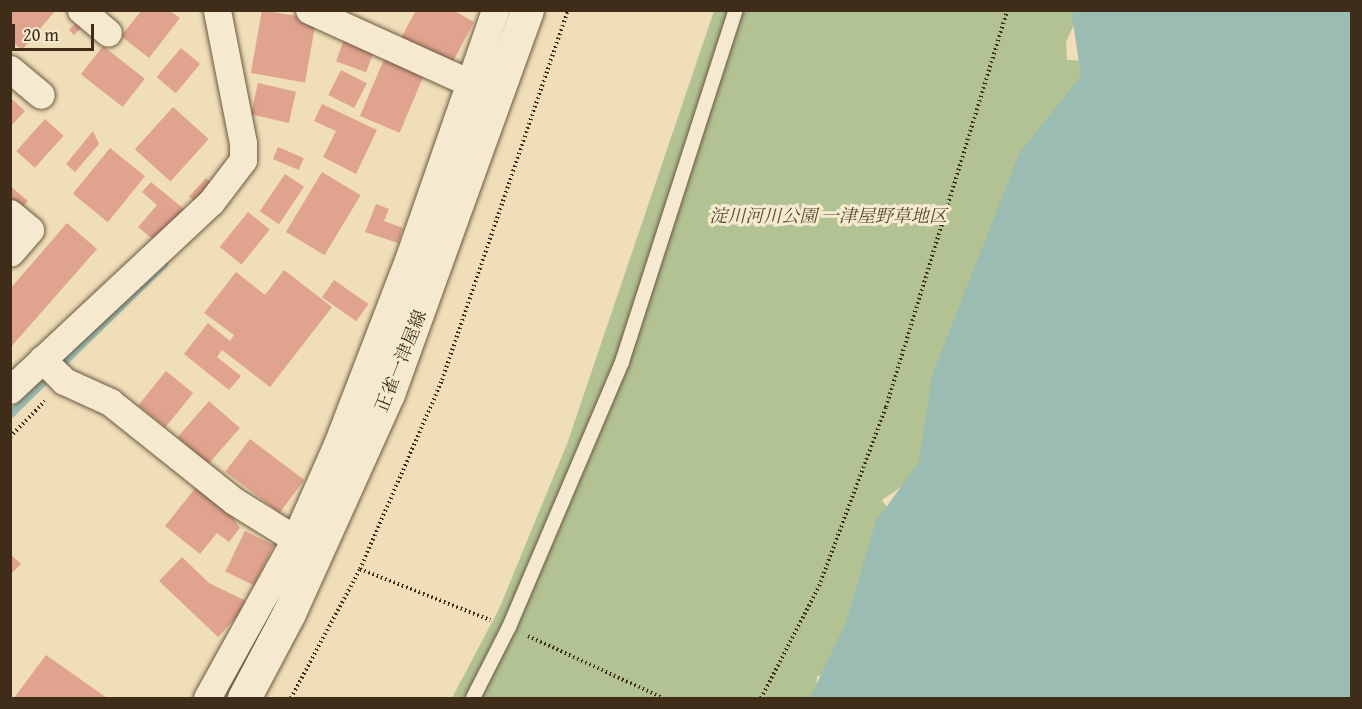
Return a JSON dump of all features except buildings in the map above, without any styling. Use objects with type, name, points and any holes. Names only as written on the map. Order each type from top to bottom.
[{"type":"main road","name":"正雀一津屋線","points":[[244,699],[290,613],[388,394],[527,10]]},
{"type":"street","points":[[81,10],[108,33]]},
{"type":"street","points":[[10,390],[203,210],[243,160],[243,143],[217,10]]},
{"type":"street","points":[[207,699],[295,539],[341,433],[472,84],[495,10]]},
{"type":"street","points":[[311,11],[472,84]]},
{"type":"street","points":[[10,69],[41,95]]},
{"type":"street","points":[[10,213],[30,230],[10,253]]},
{"type":"street","points":[[42,359],[64,381],[110,402],[234,501],[295,539]]},
{"type":"lane","points":[[473,699],[509,627],[622,362],[736,10]]},
{"type":"path","points":[[291,699],[360,569],[442,380],[568,10]]},
{"type":"path","points":[[761,699],[819,586],[886,406],[1007,10]]},
{"type":"path","points":[[10,437],[64,381]]},
{"type":"path","points":[[360,569],[509,627],[663,699]]},
{"type":"green space","name":"淀川河川公園 一津屋野草地区","points":[[714,11],[1080,11],[1066,42],[1067,60],[1087,61],[920,474],[882,500],[896,521],[834,674],[817,676],[816,698],[452,698],[499,609],[567,444]]},
{"type":"water","points":[[1074,11],[1351,11],[1351,698],[810,698],[846,622],[876,521],[919,462],[932,376],[1019,154],[1081,76],[1072,16]]},
{"type":"waterway","points":[[10,415],[164,264]]}]
